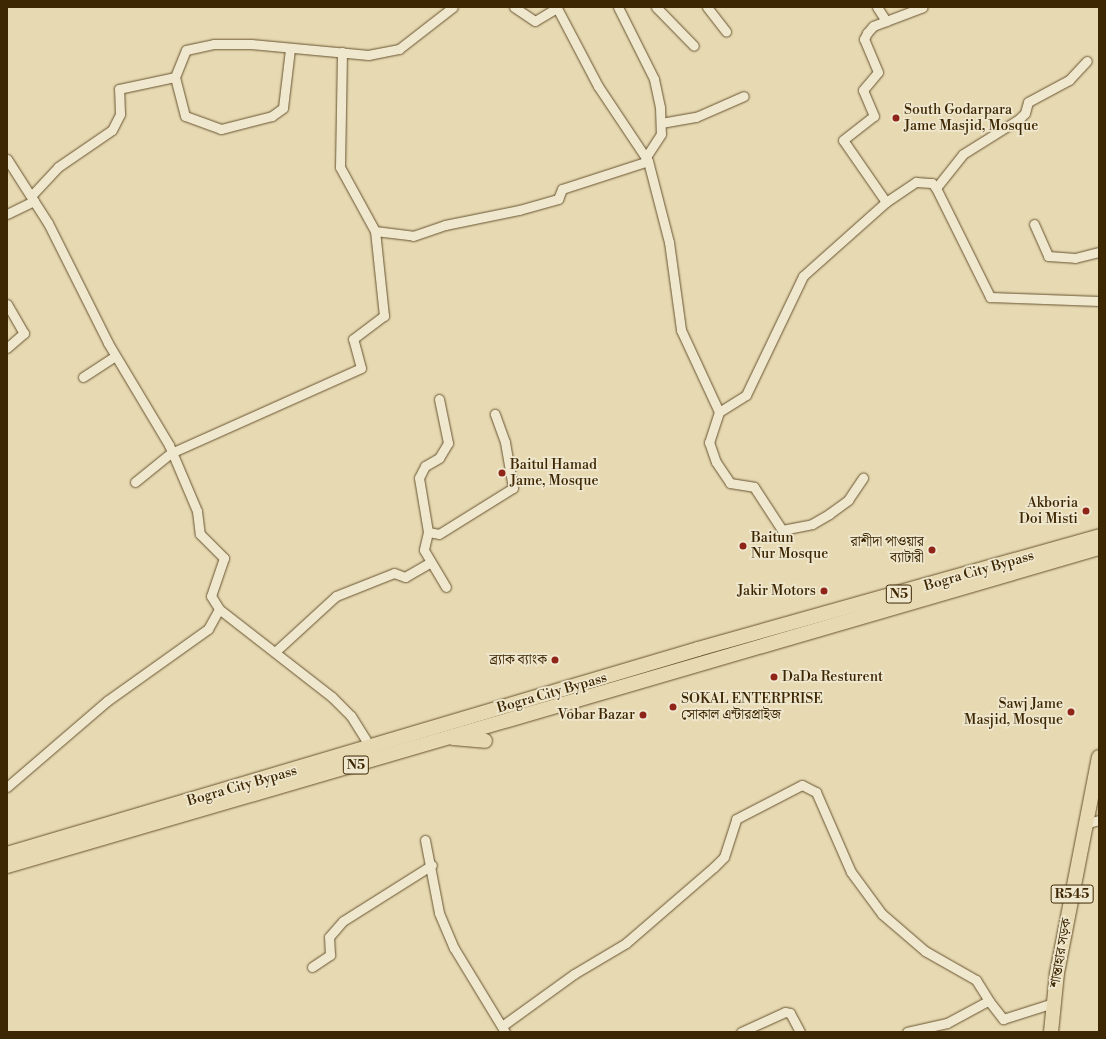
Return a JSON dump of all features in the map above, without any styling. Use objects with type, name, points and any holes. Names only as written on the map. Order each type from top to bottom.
[{"type":"main road","name":"Bogra City Bypass","points":[[7,854],[701,655],[1099,536]]},
{"type":"main road","name":"Bogra City Bypass","points":[[7,866],[447,738],[701,655],[1099,548]]},
{"type":"main road","points":[[447,738],[485,741]]},
{"type":"main road","name":"শান্তাহার সড়ক","points":[[1051,1032],[1053,1003],[1085,824],[1099,757]]},
{"type":"street","points":[[290,48],[283,108],[256,122],[221,129],[194,121],[185,116],[175,77],[186,50],[214,44],[290,48],[368,55],[399,49],[453,7]]},
{"type":"street","points":[[514,7],[535,21],[558,8],[598,86],[647,159],[669,242],[681,330],[720,412]]},
{"type":"street","points":[[375,231],[413,236],[445,225],[519,210],[558,199],[562,189],[647,159],[661,134],[661,123],[654,79],[618,7]]},
{"type":"street","points":[[656,7],[694,46]]},
{"type":"street","points":[[707,7],[726,31]]},
{"type":"street","points":[[877,7],[886,21]]},
{"type":"street","points":[[886,202],[843,140],[874,116],[863,90],[878,72],[864,39],[873,26],[922,7]]},
{"type":"street","points":[[135,482],[171,453],[361,368],[352,339],[384,316],[375,231],[340,167],[342,52]]},
{"type":"street","points":[[936,188],[963,154],[1019,119],[1025,113],[1028,102],[1069,80],[1087,61]]},
{"type":"street","points":[[7,214],[33,198],[58,167],[112,130],[120,114],[119,89],[175,77]]},
{"type":"street","points":[[661,123],[696,117],[744,96]]},
{"type":"street","points":[[7,159],[33,198],[115,356],[155,417],[197,511],[200,534],[224,558],[211,596],[219,609],[276,651],[332,697],[351,716],[366,740]]},
{"type":"street","points":[[863,478],[848,500],[829,514],[812,524],[782,530],[754,487],[730,483],[716,462],[710,442],[720,412],[746,395],[803,276],[886,202],[916,182],[932,183],[936,188],[990,297],[1099,301]]},
{"type":"street","points":[[1034,224],[1048,256],[1075,258],[1099,252]]},
{"type":"street","points":[[7,304],[24,333],[7,348]]},
{"type":"street","points":[[83,377],[115,356]]},
{"type":"street","points":[[439,399],[448,443],[439,458],[425,466],[419,478],[428,532],[424,550],[429,563],[446,587]]},
{"type":"street","points":[[428,532],[435,534],[445,530],[513,488],[505,442],[495,414]]},
{"type":"street","points":[[276,651],[336,596],[394,573],[405,577],[429,563]]},
{"type":"street","points":[[7,787],[107,701],[208,629],[219,609]]},
{"type":"street","points":[[424,840],[432,865],[439,913],[454,948],[504,1029],[574,974],[626,943],[714,867],[724,856],[736,819],[802,785],[816,792],[851,872],[882,914],[925,951],[976,980],[989,1001],[1003,1019],[1053,1003]]},
{"type":"street","points":[[1085,824],[1099,820]]},
{"type":"street","points":[[312,967],[330,955],[329,937],[343,921],[432,865]]},
{"type":"street","points":[[907,1032],[947,1023],[989,1001]]},
{"type":"street","points":[[741,1032],[785,1012],[790,1013],[800,1032]]},
{"type":"place","name":"South Godarpara Jame Masjid, Mosque","points":[[896,118]]},
{"type":"place","name":"Baitul Hamad Jame, Mosque","points":[[502,473]]},
{"type":"place","name":"Akboria Doi Misti","points":[[1086,511]]},
{"type":"place","name":"Baitun Nur Mosque","points":[[743,546]]},
{"type":"place","name":"রাশীদা পাওয়ার ব্যাটারী","points":[[932,550]]},
{"type":"place","name":"Jakir Motors","points":[[824,591]]},
{"type":"place","name":"ব্র্যাক ব্যাংক","points":[[555,660]]},
{"type":"place","name":"DaDa Resturent","points":[[774,677]]},
{"type":"place","name":"SOKAL ENTERPRISE সোকাল এন্টারপ্রাইজ","points":[[673,707]]},
{"type":"place","name":"Sawj Jame Masjid, Mosque","points":[[1071,712]]},
{"type":"place","name":"Vobar Bazar","points":[[643,715]]}]
